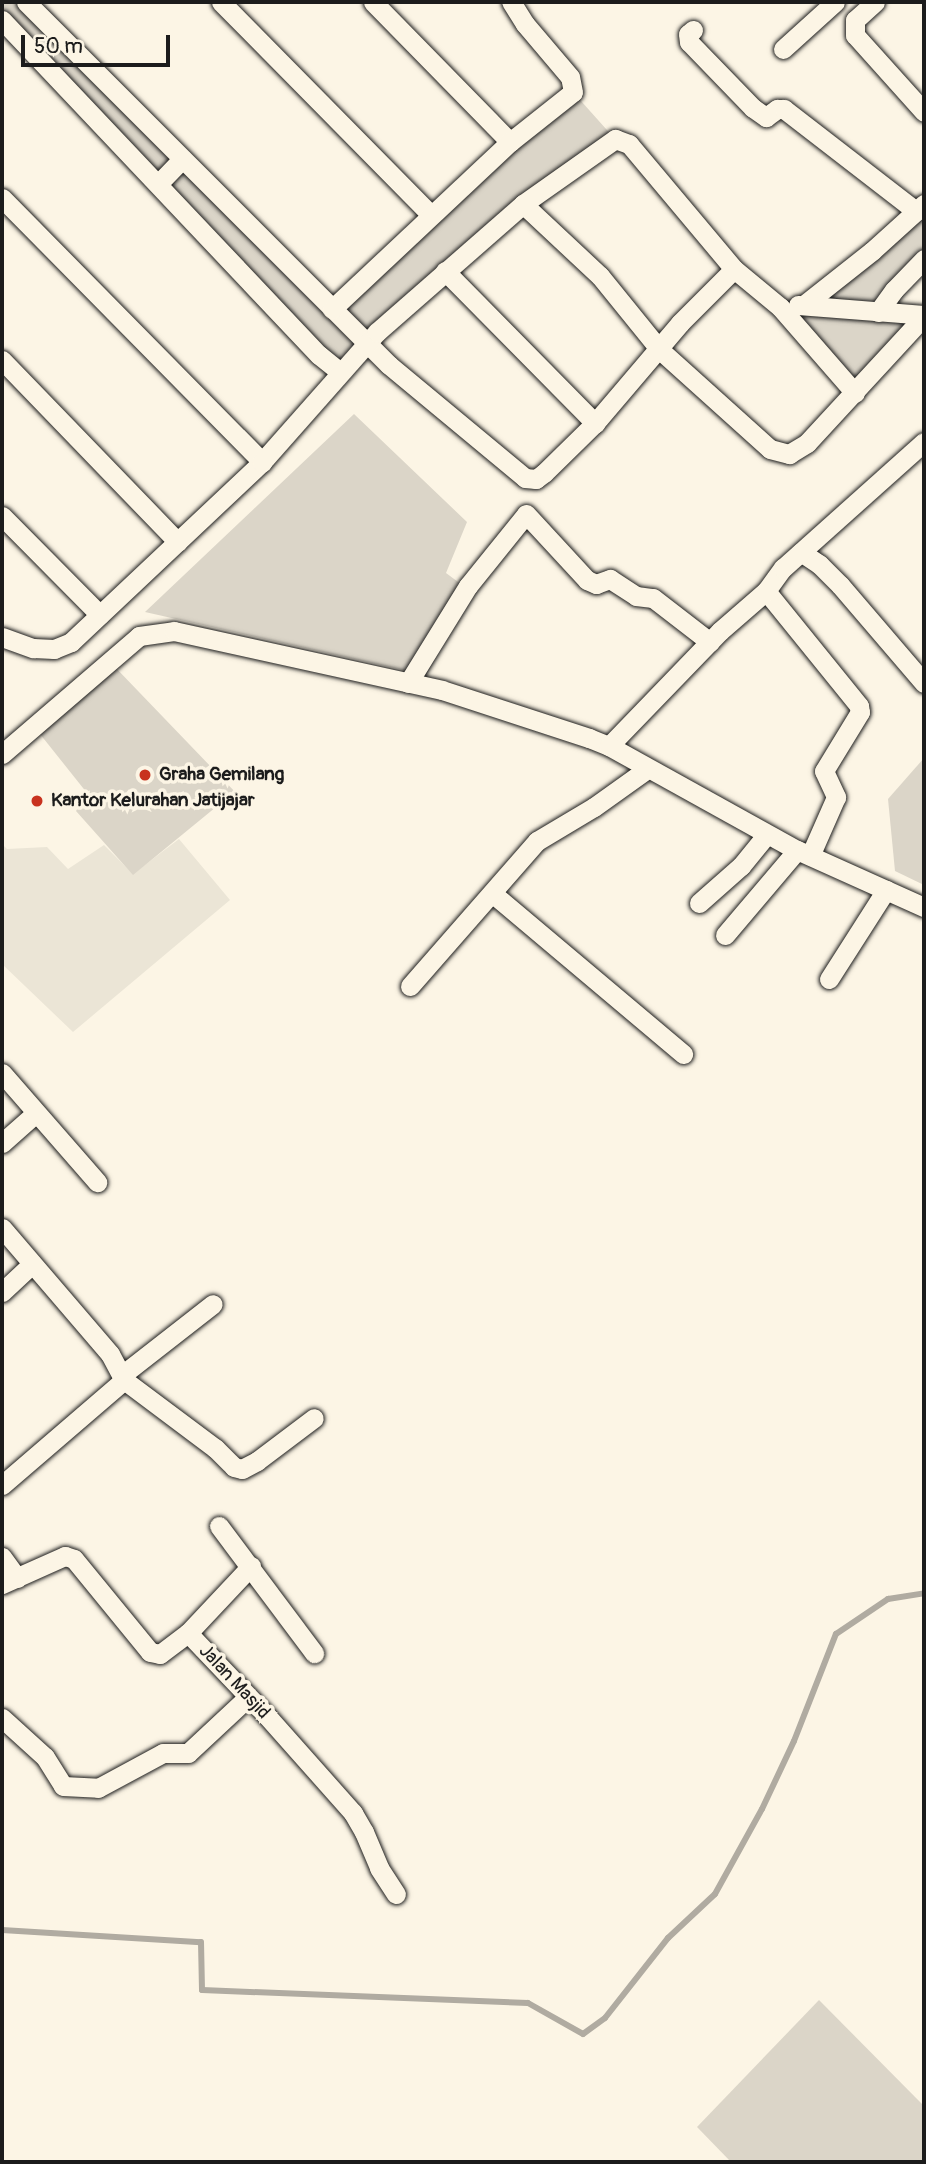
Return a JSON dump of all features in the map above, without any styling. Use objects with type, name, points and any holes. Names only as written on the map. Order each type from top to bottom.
[{"type":"street","points":[[26,2],[332,309],[370,343],[389,365],[525,478],[536,479],[544,474],[595,424],[680,323],[734,269]]},
{"type":"street","points":[[222,2],[432,215]]},
{"type":"street","points":[[373,2],[510,142]]},
{"type":"street","points":[[332,309],[510,142],[573,92],[574,84],[511,2]]},
{"type":"street","points":[[783,49],[835,2]]},
{"type":"street","points":[[875,2],[855,20],[855,35],[924,112]]},
{"type":"street","points":[[2,20],[319,355],[340,372]]},
{"type":"street","points":[[693,30],[688,34],[689,42],[753,108],[766,117],[780,108],[784,109],[920,208],[872,251],[805,304]]},
{"type":"street","points":[[2,637],[33,648],[54,649],[71,642],[262,462],[377,332],[523,204],[615,139],[622,140],[734,269],[780,307],[855,393]]},
{"type":"street","points":[[158,184],[182,159]]},
{"type":"street","points":[[2,198],[262,462]]},
{"type":"street","points":[[523,204],[600,276],[660,350],[770,449],[789,454],[807,443],[924,315]]},
{"type":"street","points":[[878,312],[894,290],[924,259]]},
{"type":"street","points":[[445,271],[595,424]]},
{"type":"street","points":[[780,307],[805,304],[924,315]]},
{"type":"street","points":[[2,360],[178,542]]},
{"type":"street","points":[[610,746],[710,642],[766,591],[783,568],[924,442]]},
{"type":"street","points":[[408,683],[468,586],[526,514],[587,580],[596,584],[611,579],[636,596],[653,598],[710,642]]},
{"type":"street","points":[[2,516],[100,615]]},
{"type":"street","points":[[801,552],[819,564],[840,585],[924,683]]},
{"type":"street","points":[[725,935],[804,853],[836,797],[824,771],[860,712],[766,591]]},
{"type":"street","points":[[2,754],[139,636],[174,631],[442,690],[610,746],[647,769],[804,853],[924,907]]},
{"type":"street","points":[[410,985],[537,841],[594,807],[647,769]]},
{"type":"street","points":[[699,903],[741,866],[767,834]]},
{"type":"street","points":[[829,979],[886,890]]},
{"type":"street","points":[[492,893],[683,1054]]},
{"type":"street","points":[[2,1073],[97,1182]]},
{"type":"street","points":[[2,1143],[36,1113]]},
{"type":"street","points":[[2,1228],[110,1354],[123,1377],[215,1448],[234,1467],[242,1469],[314,1418]]},
{"type":"street","points":[[2,1293],[32,1264]]},
{"type":"street","points":[[2,1485],[123,1377],[213,1304]]},
{"type":"street","points":[[219,1526],[314,1653]]},
{"type":"street","points":[[2,1557],[9,1581]]},
{"type":"street","name":"Jalan Masjid","points":[[9,1581],[56,1558],[74,1559],[150,1651],[160,1654],[188,1633],[267,1716],[353,1813],[379,1868],[396,1894]]},
{"type":"street","points":[[188,1633],[251,1566]]},
{"type":"street","points":[[2,1718],[45,1757],[63,1787],[98,1788],[163,1753],[188,1753],[247,1698]]},
{"type":"shaded area","points":[[2,2],[26,2],[332,309],[573,92],[615,139],[604,145],[340,372],[2,20]]},
{"type":"shaded area","points":[[924,204],[924,259],[878,312],[924,316],[855,393],[780,307],[805,304]]},
{"type":"shaded area","points":[[354,414],[467,522],[446,573],[473,593],[426,675],[145,612]]},
{"type":"shaded area","name":"Graha Gemilang","points":[[114,666],[239,796],[216,807],[133,875],[76,811],[87,793],[36,729]]},
{"type":"shaded area","points":[[924,758],[924,885],[895,871],[888,799]]},
{"type":"shaded area","points":[[179,839],[230,900],[73,1032],[2,964],[2,844],[7,849],[47,847],[68,869],[104,845],[133,874]]},
{"type":"shaded area","points":[[819,2000],[924,2106],[924,2159],[921,2162],[731,2162],[697,2127]]},
{"type":"waterway","points":[[2,1930],[201,1942],[202,1990],[528,2003],[583,2034],[605,2018],[668,1938],[715,1894],[762,1809],[794,1741],[836,1634],[888,1599],[924,1593]]},
{"type":"place","name":"Graha Gemilang","points":[[145,775]]},
{"type":"place","name":"Kantor Kelurahan Jatijajar","points":[[37,801]]}]
